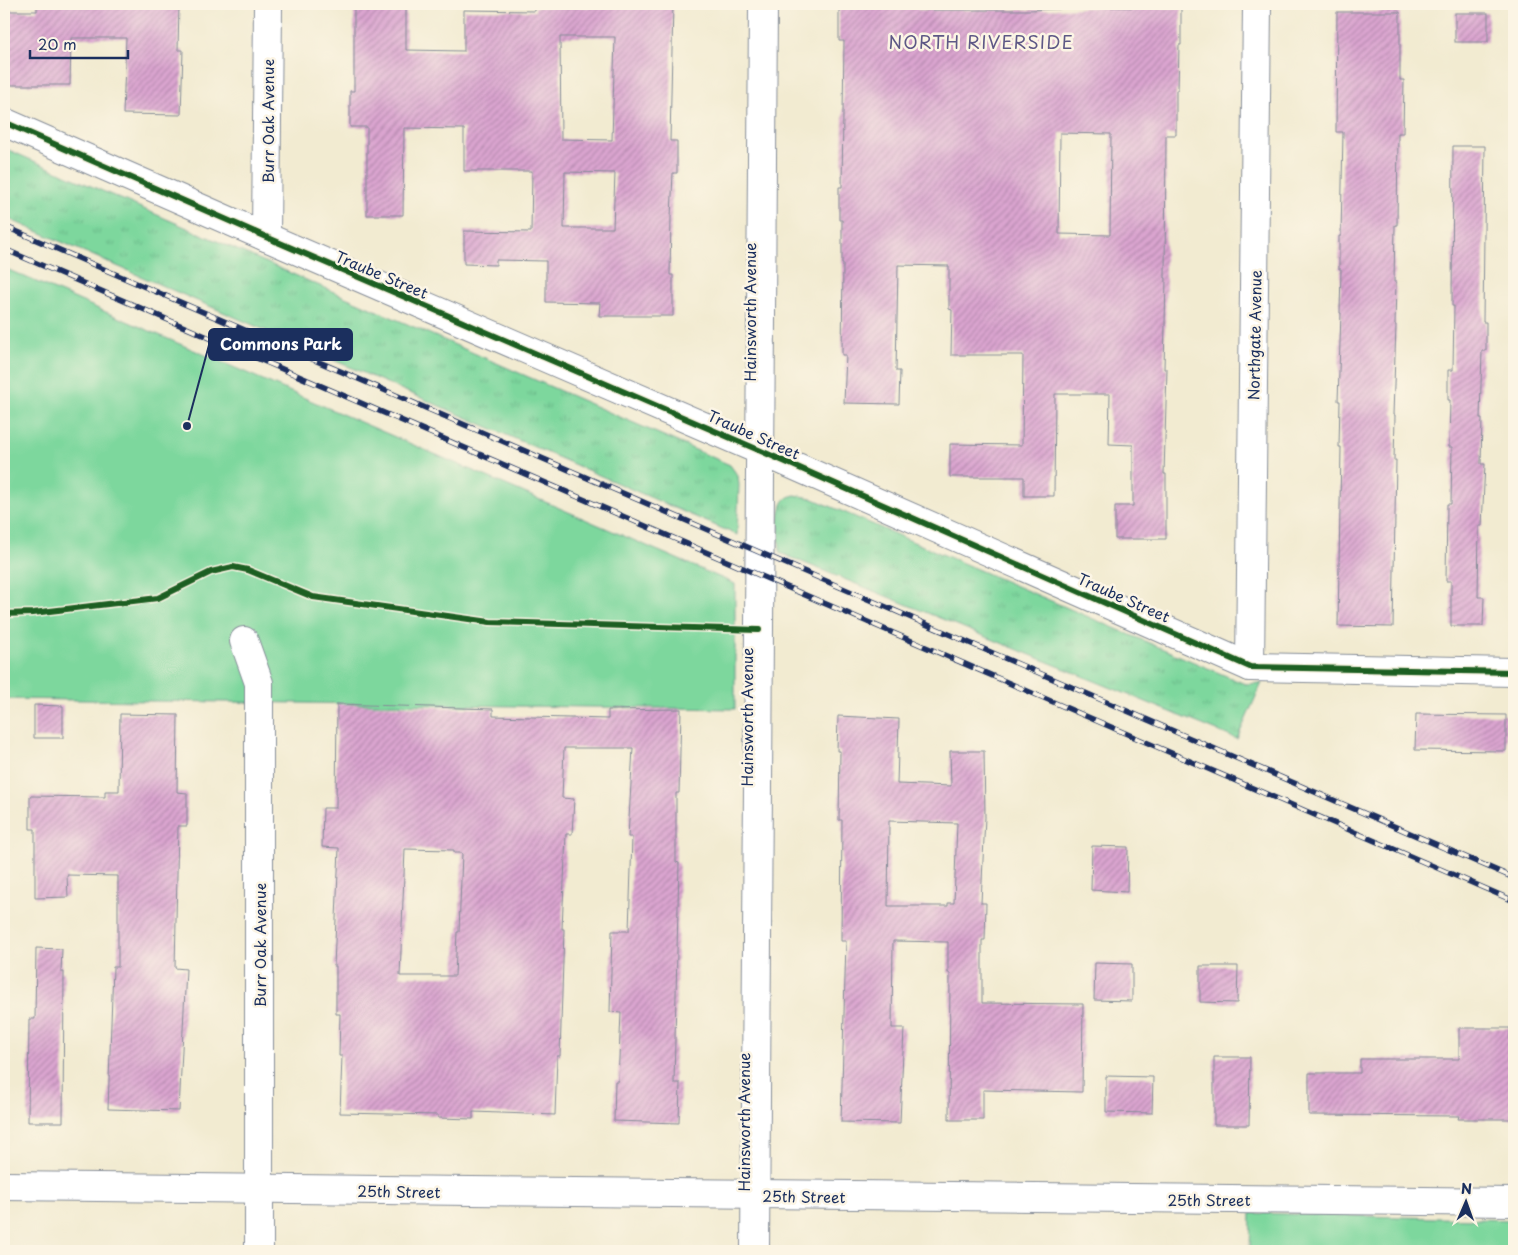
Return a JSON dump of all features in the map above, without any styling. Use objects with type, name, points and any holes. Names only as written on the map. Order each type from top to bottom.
[{"type":"street","name":"Burr Oak Avenue","points":[[266,237],[268,4]]},
{"type":"street","name":"Hainsworth Avenue","points":[[754,1251],[763,4]]},
{"type":"street","name":"Northgate Avenue","points":[[1250,667],[1257,4]]},
{"type":"street","name":"Traube Street","points":[[4,122],[761,451],[1250,667],[1514,672]]},
{"type":"street","name":"Burr Oak Avenue","points":[[244,641],[259,683],[259,1251]]},
{"type":"street","name":"25th Street","points":[[4,1186],[1514,1202]]},
{"type":"green space","points":[[4,148],[730,465],[738,476],[739,485],[737,535],[4,217]]},
{"type":"green space","points":[[4,268],[735,584],[735,709],[4,699]]},
{"type":"green space","points":[[795,495],[811,498],[1245,684],[1262,683],[1237,739],[780,553],[779,524],[781,508],[787,498]]},
{"type":"green space","points":[[1251,1213],[1514,1220],[1514,1251],[1250,1251]]},
{"type":"building","points":[[37,4],[179,4],[178,50],[183,50],[181,115],[123,114],[126,38],[71,38],[70,85],[4,85],[4,11],[37,11]]},
{"type":"building","points":[[615,4],[673,4],[670,141],[677,141],[677,173],[673,173],[671,217],[670,275],[673,275],[673,316],[599,316],[600,303],[546,302],[546,261],[496,260],[496,265],[464,264],[464,231],[531,232],[532,171],[464,171],[464,129],[404,128],[403,215],[367,215],[367,127],[350,127],[350,91],[354,91],[354,6],[406,6],[406,50],[464,51],[464,10],[535,11],[535,7],[615,7]],"holes":[[[560,37],[615,37],[612,140],[561,139]],[[565,172],[615,173],[613,228],[564,228]]]},
{"type":"building","points":[[839,4],[918,5],[918,10],[1028,10],[1109,7],[1181,8],[1181,45],[1179,45],[1178,90],[1176,90],[1176,135],[1166,135],[1164,369],[1167,369],[1164,474],[1166,474],[1166,539],[1115,539],[1115,506],[1133,506],[1133,445],[1109,444],[1110,394],[1055,394],[1054,496],[1024,496],[1024,477],[950,477],[950,444],[1022,445],[1023,355],[951,355],[952,310],[949,309],[949,266],[898,265],[896,371],[900,371],[899,404],[844,403],[846,355],[842,355],[843,264],[842,220],[839,220],[839,187],[842,187],[844,41],[839,41]],"holes":[[[1060,133],[1111,134],[1110,235],[1059,234]]]},
{"type":"building","points":[[1337,12],[1400,12],[1400,80],[1404,80],[1403,133],[1398,133],[1397,225],[1395,225],[1394,282],[1396,282],[1396,325],[1393,415],[1395,415],[1394,460],[1396,460],[1393,627],[1338,626],[1341,447],[1339,447],[1340,401],[1338,401],[1341,313],[1339,236],[1341,236],[1343,132],[1336,132]]},
{"type":"building","points":[[1455,13],[1488,13],[1488,42],[1455,42]]},
{"type":"building","points":[[1453,146],[1485,146],[1483,322],[1486,322],[1486,351],[1482,351],[1480,418],[1482,418],[1481,464],[1485,464],[1482,526],[1479,526],[1478,597],[1484,597],[1483,626],[1451,626],[1451,581],[1446,581],[1447,504],[1451,504],[1452,447],[1449,447],[1450,400],[1448,400],[1448,370],[1453,370]]},
{"type":"building","points":[[337,704],[493,709],[493,716],[608,719],[608,710],[681,709],[679,793],[676,793],[676,862],[679,863],[674,1083],[680,1083],[679,1123],[614,1121],[615,1081],[618,1081],[621,1013],[610,1012],[612,931],[629,931],[632,837],[628,837],[633,748],[564,748],[562,798],[574,799],[572,834],[566,834],[560,1056],[557,1056],[555,1115],[473,1112],[473,1119],[438,1118],[438,1115],[340,1113],[342,1056],[339,1056],[340,1014],[336,1014],[336,966],[334,966],[339,848],[322,847],[323,808],[336,808]],"holes":[[[405,849],[454,850],[454,853],[462,853],[455,976],[400,976]]]},
{"type":"building","points":[[34,705],[63,706],[63,738],[34,738]]},
{"type":"building","points":[[120,714],[178,715],[177,792],[187,793],[187,826],[178,826],[175,968],[186,969],[179,1111],[108,1109],[113,967],[118,967],[118,876],[67,875],[68,897],[35,898],[35,829],[30,829],[30,796],[105,797],[105,791],[119,791]]},
{"type":"building","points":[[1416,714],[1506,715],[1506,751],[1415,750]]},
{"type":"building","points":[[838,716],[899,719],[897,784],[951,786],[950,751],[984,751],[985,817],[981,903],[986,903],[985,940],[982,940],[982,1003],[1083,1004],[1082,1092],[983,1090],[983,1120],[949,1120],[950,973],[948,973],[948,942],[893,941],[892,1028],[904,1028],[900,1123],[841,1122],[846,941],[841,941],[842,820],[839,820],[840,751],[837,751]],"holes":[[[889,821],[957,823],[954,903],[948,903],[948,906],[888,906]]]},
{"type":"building","points":[[1092,846],[1128,847],[1127,892],[1091,890]]},
{"type":"building","points":[[36,948],[62,949],[61,972],[64,972],[63,1122],[28,1122],[29,1019],[35,1019]]},
{"type":"building","points":[[1095,963],[1132,964],[1132,1001],[1094,1000]]},
{"type":"building","points":[[1200,966],[1238,966],[1237,1003],[1200,1002]]},
{"type":"building","points":[[1459,1028],[1510,1028],[1509,1073],[1514,1073],[1514,1119],[1458,1119],[1459,1116],[1309,1115],[1309,1073],[1360,1073],[1360,1059],[1459,1059]]},
{"type":"building","points":[[1214,1057],[1250,1057],[1249,1125],[1214,1125]]},
{"type":"building","points":[[1106,1076],[1153,1077],[1152,1113],[1106,1112]]},
{"type":"railway","points":[[4,226],[1514,878]]},
{"type":"railway","points":[[4,249],[1514,901]]},
{"type":"cycle path","points":[[4,122],[761,451],[1250,667],[1514,672]]},
{"type":"cycle path","points":[[4,614],[33,613],[158,598],[211,572],[233,567],[248,570],[313,597],[490,622],[759,630]]},
{"type":"place","name":"Commons Park","points":[[187,426]]},
{"type":"district","name":"NORTH RIVERSIDE","points":[[981,41]]}]
